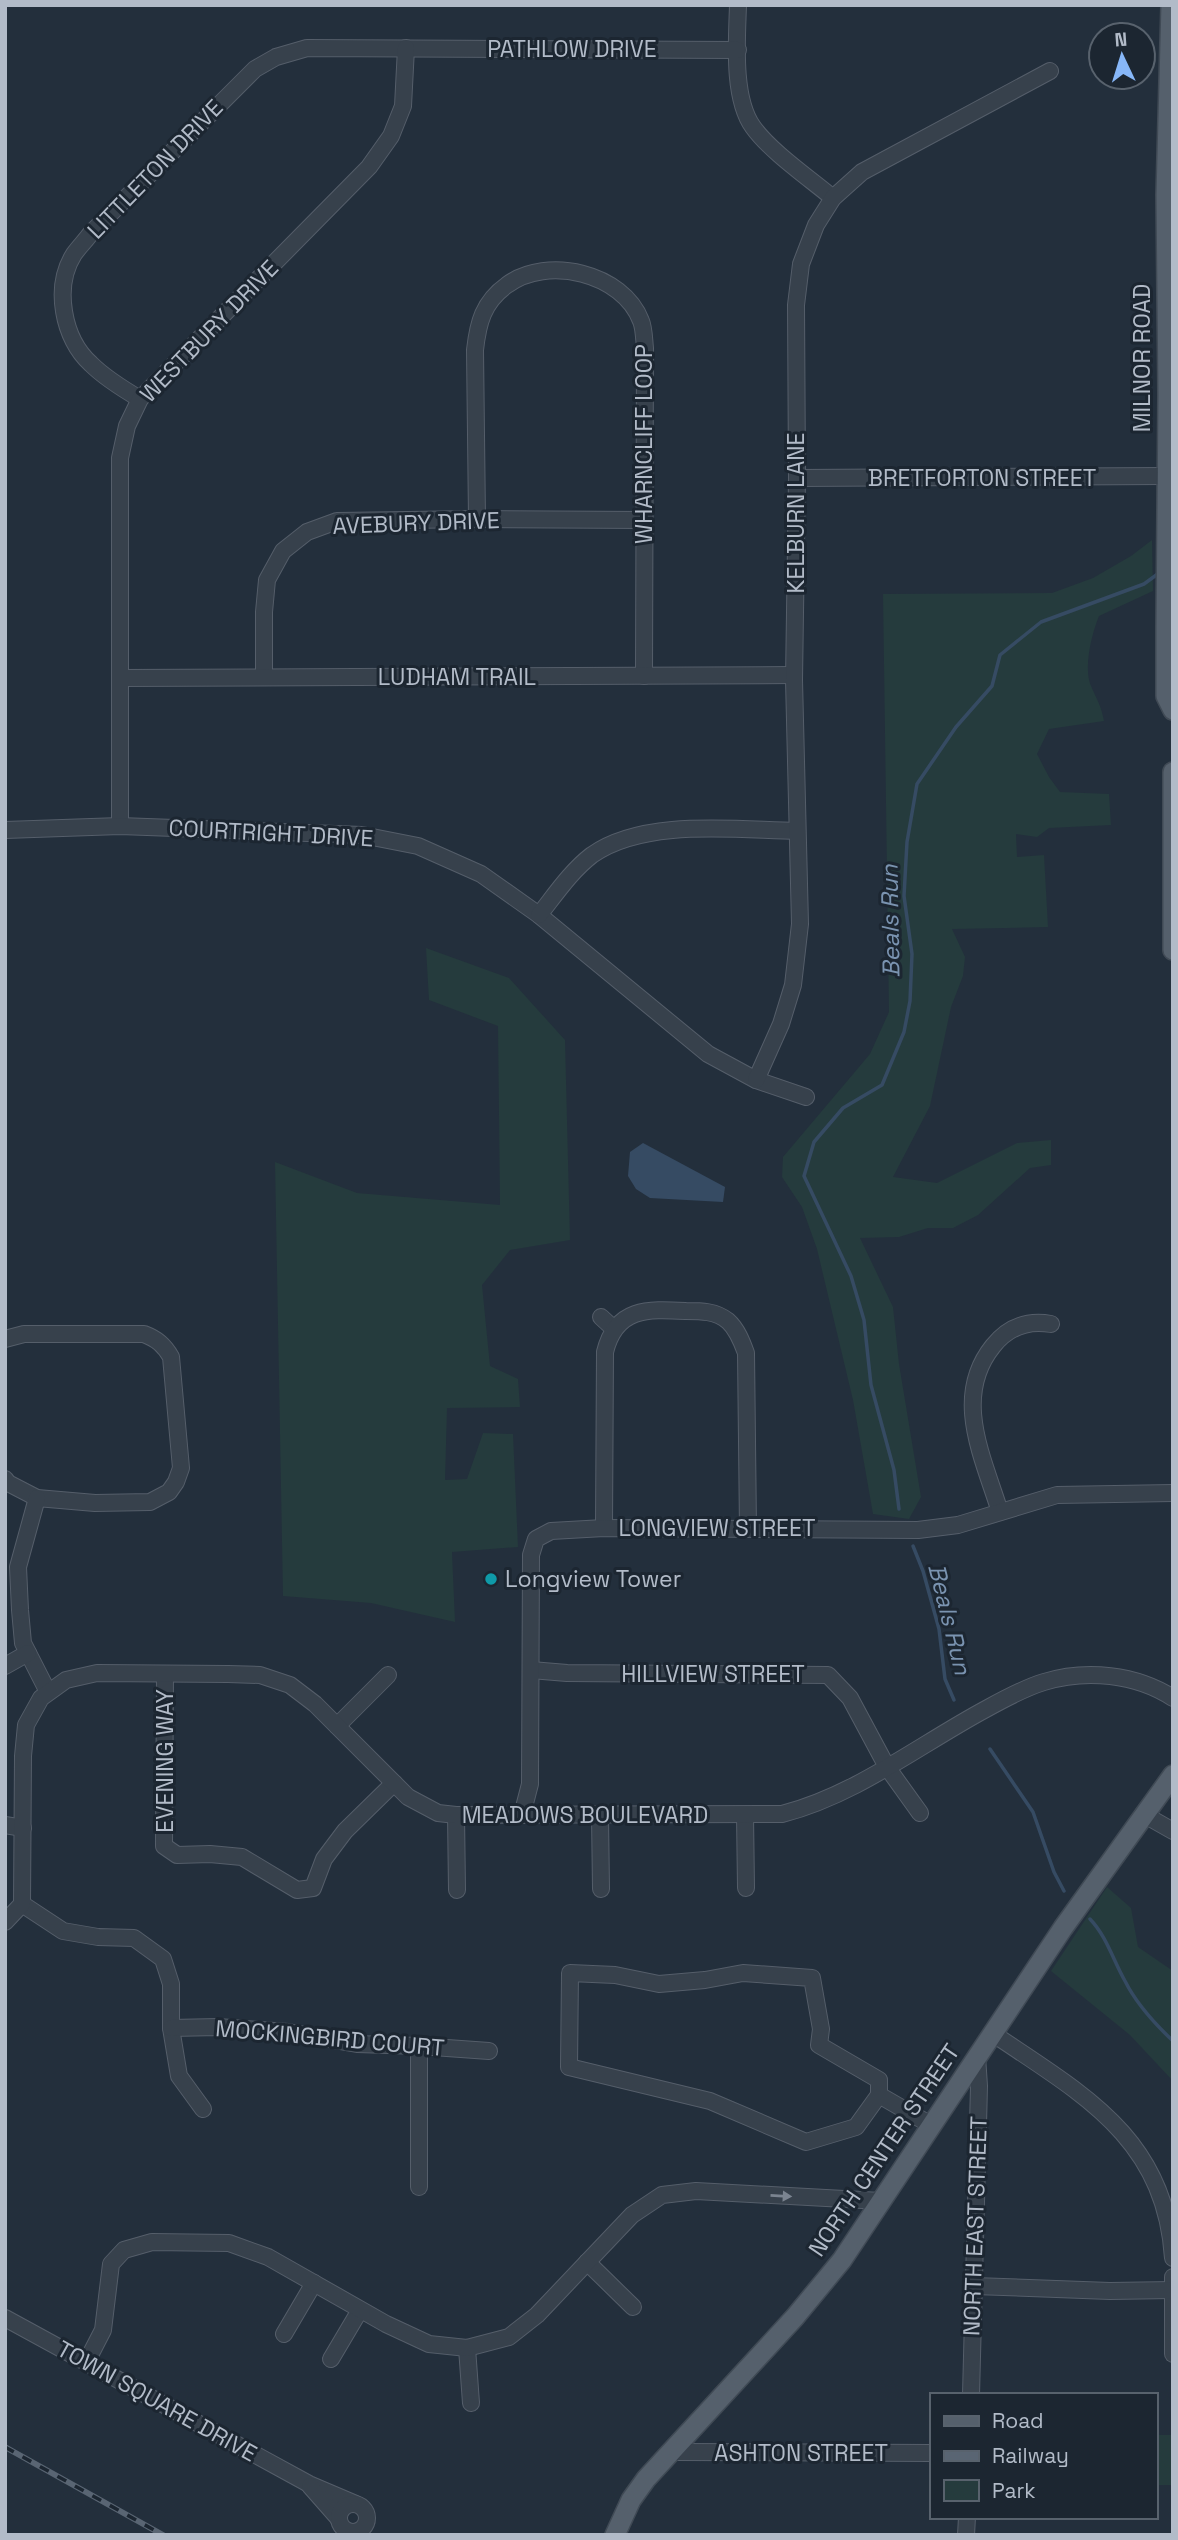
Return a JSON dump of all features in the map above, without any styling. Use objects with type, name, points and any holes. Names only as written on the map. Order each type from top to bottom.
[{"type":"main road","name":"MILNOR ROAD","points":[[1171,5],[1167,195],[1166,696],[1173,710]]},
{"type":"main road","points":[[1173,772],[1173,950]]},
{"type":"main road","name":"NORTH CENTER STREET","points":[[615,2535],[631,2500],[670,2452],[816,2293],[881,2201],[976,2056],[1143,1814],[1173,1775]]},
{"type":"street","points":[[738,5],[739,83],[744,107],[752,126],[778,152],[833,198]]},
{"type":"street","name":"LITTLETON DRIVE","points":[[140,399],[90,363],[74,344],[65,324],[63,305],[66,278],[73,256],[91,233],[255,69],[276,57],[307,48],[406,48]]},
{"type":"street","name":"PATHLOW DRIVE","points":[[406,48],[738,50]]},
{"type":"street","name":"WESTBURY DRIVE","points":[[120,826],[120,458],[127,426],[140,399],[369,167],[391,136],[403,106],[406,48]]},
{"type":"street","name":"KELBURN LANE","points":[[756,1080],[781,1024],[793,985],[800,924],[794,676],[796,304],[801,264],[816,225],[833,198],[862,172],[1050,71]]},
{"type":"street","name":"WHARNCLIFF LOOP","points":[[477,519],[475,351],[478,323],[492,298],[508,283],[537,272],[570,271],[598,277],[626,296],[642,321],[645,348],[645,676]]},
{"type":"street","name":"BRETFORTON STREET","points":[[797,478],[1166,477]]},
{"type":"street","name":"AVEBURY DRIVE","points":[[264,677],[267,580],[283,551],[307,532],[337,522],[645,520]]},
{"type":"street","name":"LUDHAM TRAIL","points":[[120,678],[794,676]]},
{"type":"street","name":"COURTRIGHT DRIVE","points":[[5,830],[120,826],[362,835],[418,846],[481,874],[539,915],[709,1054],[756,1080],[806,1097]]},
{"type":"street","points":[[539,915],[575,870],[616,841],[668,830],[797,831]]},
{"type":"street","points":[[604,1528],[605,1352],[614,1329],[627,1317],[649,1309],[706,1311],[737,1319],[746,1353],[748,1529]]},
{"type":"street","points":[[601,1317],[614,1329]]},
{"type":"street","points":[[1000,1512],[974,1429],[971,1414],[974,1382],[988,1352],[1008,1331],[1036,1322],[1051,1324]]},
{"type":"street","points":[[5,1339],[24,1334],[144,1334],[155,1338],[171,1357],[181,1468],[169,1492],[150,1502],[95,1503],[37,1498],[5,1479]]},
{"type":"street","name":"LONGVIEW STREET","points":[[522,1815],[530,1784],[531,1555],[536,1539],[551,1531],[604,1528],[939,1529],[1036,1500],[1076,1493],[1173,1493]]},
{"type":"street","points":[[37,1498],[18,1567],[21,1621],[23,1643],[48,1692]]},
{"type":"street","points":[[5,1666],[28,1653]]},
{"type":"street","name":"HILLVIEW STREET","points":[[531,1670],[566,1673],[828,1675],[850,1698],[887,1767],[920,1812]]},
{"type":"street","name":"MEADOWS BOULEVARD","points":[[22,1904],[23,1756],[26,1725],[41,1698],[48,1692],[66,1680],[97,1673],[260,1675],[290,1685],[315,1704],[408,1797],[438,1813],[456,1815],[782,1814],[815,1806],[984,1710],[1043,1682],[1075,1675],[1107,1675],[1138,1682],[1173,1698]]},
{"type":"street","name":"EVENING WAY","points":[[165,1674],[164,1846],[177,1855],[242,1857],[297,1890],[313,1888],[331,1850],[345,1832],[394,1783]]},
{"type":"street","points":[[337,1726],[388,1675]]},
{"type":"street","points":[[1143,1814],[1173,1831]]},
{"type":"street","points":[[456,1815],[457,1890]]},
{"type":"street","points":[[745,1815],[746,1888]]},
{"type":"street","points":[[600,1816],[601,1889]]},
{"type":"street","points":[[5,1825],[23,1828]]},
{"type":"street","points":[[5,1922],[22,1904],[63,1931],[98,1937],[134,1938],[163,1959],[171,1984],[171,2028],[179,2076],[203,2109]]},
{"type":"street","points":[[570,1973],[615,1975],[659,1984],[743,1973],[812,1978],[821,2029],[819,2045],[878,2080],[878,2095],[856,2127],[806,2143],[710,2101],[569,2067],[570,1973]]},
{"type":"street","name":"MOCKINGBIRD COURT","points":[[171,2028],[218,2027],[288,2032],[357,2044],[489,2051]]},
{"type":"street","points":[[992,2033],[1087,2099],[1111,2119],[1133,2143],[1164,2200],[1173,2258]]},
{"type":"street","points":[[419,2046],[419,2187]]},
{"type":"street","name":"NORTH EAST STREET","points":[[971,2393],[979,2086],[976,2056]]},
{"type":"street","points":[[878,2095],[931,2125]]},
{"type":"street","points":[[87,2361],[103,2330],[111,2264],[124,2250],[152,2242],[229,2243],[268,2257],[360,2310],[429,2344],[467,2348],[509,2337],[537,2315],[632,2214],[662,2195],[696,2191],[881,2201]]},
{"type":"street","points":[[587,2262],[633,2307]]},
{"type":"street","points":[[1173,2277],[1173,2354]]},
{"type":"street","points":[[284,2334],[314,2283]]},
{"type":"street","points":[[974,2286],[1110,2291],[1172,2290]]},
{"type":"street","points":[[331,2359],[360,2310]]},
{"type":"street","name":"TOWN SQUARE DRIVE","points":[[5,2318],[309,2484],[356,2504],[364,2509],[368,2517],[363,2529],[352,2533],[344,2529],[339,2519],[309,2484]]},
{"type":"street","points":[[467,2348],[471,2403]]},
{"type":"street","name":"ASHTON STREET","points":[[670,2452],[930,2453]]},
{"type":"street","points":[[339,2519],[345,2506],[356,2504]]},
{"type":"street","points":[[368,2517],[371,2535]]},
{"type":"green space","points":[[1152,540],[1153,591],[1099,616],[1094,632],[1088,660],[1089,679],[1104,721],[1049,729],[1037,754],[1060,792],[1109,794],[1111,825],[1049,828],[1037,837],[1016,834],[1017,857],[1044,855],[1048,927],[952,929],[965,957],[963,976],[951,1007],[930,1106],[893,1177],[937,1183],[1017,1143],[1051,1140],[1051,1165],[1030,1168],[978,1215],[953,1228],[928,1228],[899,1237],[860,1238],[893,1307],[899,1364],[921,1497],[909,1519],[873,1514],[853,1400],[817,1249],[802,1207],[782,1177],[783,1157],[870,1054],[889,1012],[883,594],[1052,593],[1093,578]]},
{"type":"green space","points":[[426,948],[509,978],[565,1040],[570,1240],[510,1250],[482,1285],[490,1366],[518,1379],[520,1407],[447,1408],[445,1480],[467,1479],[483,1433],[513,1434],[518,1547],[452,1552],[455,1622],[371,1603],[283,1596],[275,1162],[357,1193],[500,1205],[498,1026],[429,1000]]},
{"type":"green space","points":[[1107,1887],[1131,1908],[1138,1947],[1173,1971],[1173,2081],[1130,2035],[1051,1971]]},
{"type":"green space","points":[[1157,2435],[1172,2435],[1171,2485],[1157,2485]]},
{"type":"water","points":[[643,1143],[725,1187],[723,1202],[650,1198],[636,1189],[628,1176],[630,1152]]},
{"type":"waterway","name":"Beals Run","points":[[899,1509],[894,1470],[871,1385],[864,1320],[851,1276],[804,1176],[814,1142],[843,1108],[882,1085],[904,1032],[910,1001],[912,954],[904,896],[907,842],[917,784],[956,727],[992,686],[1000,655],[1041,622],[1144,584],[1159,573]]},
{"type":"waterway","name":"Beals Run","points":[[913,1546],[939,1629],[945,1679],[954,1700]]},
{"type":"waterway","name":"Beals Run","points":[[990,1749],[1033,1812],[1054,1872],[1064,1891]]},
{"type":"waterway","name":"Beals Run","points":[[1090,1919],[1135,1997],[1173,2041]]},
{"type":"railway","points":[[5,2447],[163,2535]]},
{"type":"place","name":"Longview Tower","points":[[491,1579]]}]
